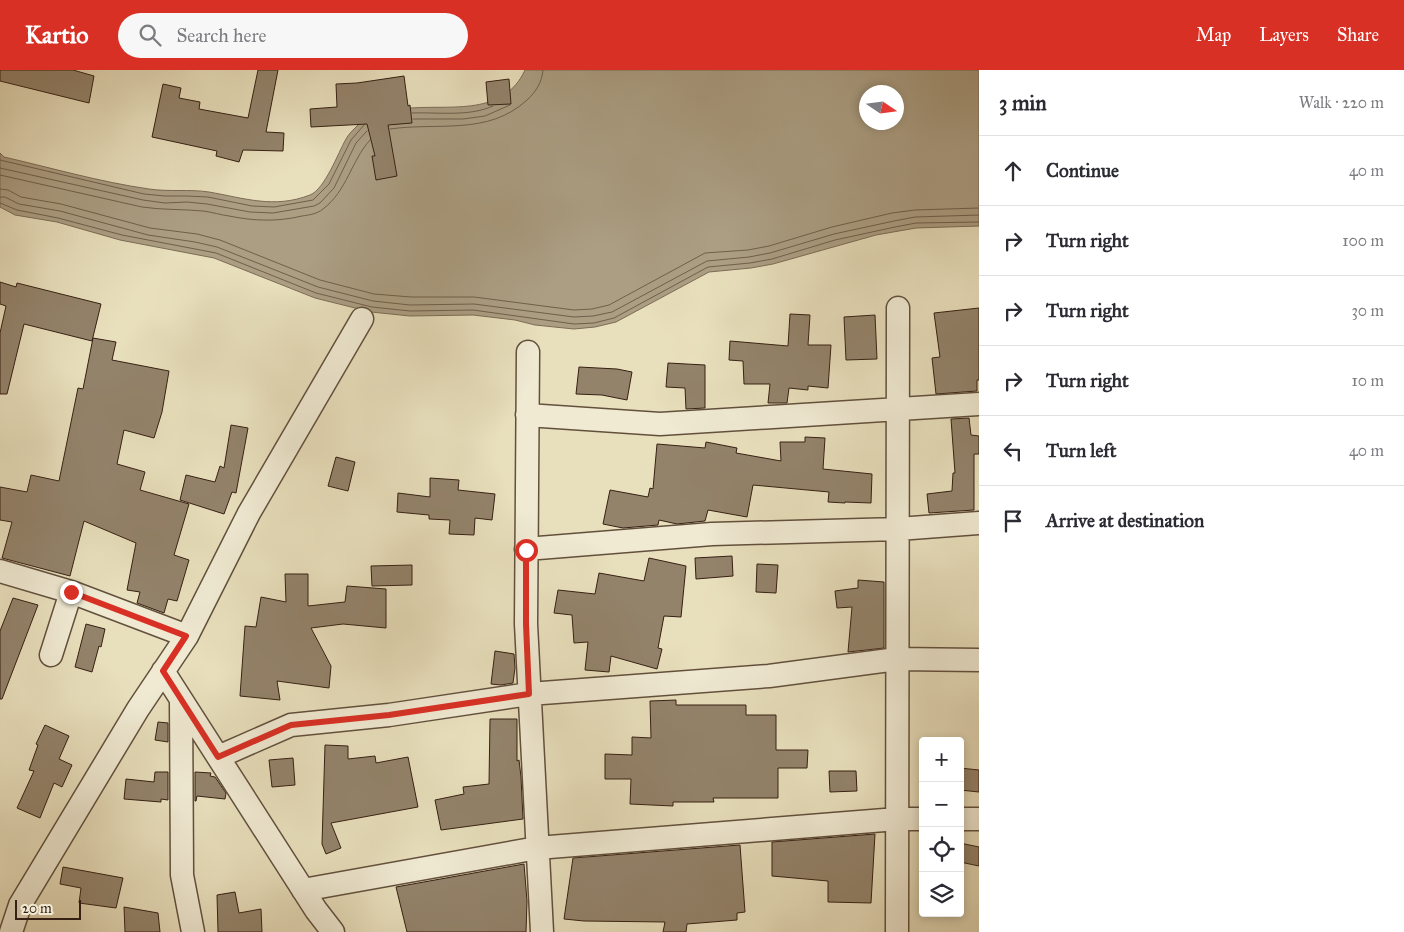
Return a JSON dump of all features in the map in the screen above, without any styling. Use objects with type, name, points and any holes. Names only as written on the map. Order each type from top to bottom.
[{"type":"street","points":[[897,932],[898,308]]},
{"type":"street","points":[[10,932],[20,905],[132,718],[186,636],[249,513],[362,319]]},
{"type":"street","points":[[528,352],[526,624],[542,932]]},
{"type":"street","points":[[527,416],[660,424],[979,404]]},
{"type":"street","points":[[526,550],[712,534],[898,529],[979,523]]},
{"type":"street","points":[[0,571],[71,592],[186,636]]},
{"type":"street","points":[[50,655],[71,592]]},
{"type":"street","points":[[218,757],[291,725],[389,715],[529,694],[769,676],[897,659],[979,660]]},
{"type":"street","points":[[163,671],[316,910],[333,932]]},
{"type":"street","points":[[181,700],[182,875],[193,932]]},
{"type":"street","points":[[303,890],[538,848],[897,819],[919,819]]},
{"type":"street","points":[[964,819],[979,820]]},
{"type":"water","points":[[525,70],[979,70],[979,226],[916,228],[876,235],[773,264],[709,272],[616,322],[574,329],[473,315],[410,316],[371,312],[315,298],[214,258],[120,240],[57,222],[15,215],[0,207],[0,153],[4,157],[112,183],[149,189],[202,191],[271,202],[297,199],[310,195],[321,186],[350,133],[365,118],[406,109],[476,105],[504,95],[516,85]]},
{"type":"building","points":[[0,70],[73,70],[94,76],[89,103],[0,81]]},
{"type":"building","points":[[258,70],[278,70],[266,132],[284,133],[283,151],[243,150],[239,162],[216,156],[217,151],[152,137],[163,84],[181,88],[179,98],[200,102],[199,109],[248,118]]},
{"type":"building","points":[[404,76],[412,123],[388,125],[397,176],[376,180],[372,156],[375,156],[367,124],[311,127],[310,109],[337,107],[336,84]]},
{"type":"building","points":[[509,79],[511,104],[488,105],[486,82]]},
{"type":"building","points":[[0,282],[16,287],[17,283],[101,304],[92,341],[24,324],[7,394],[0,394],[0,333],[6,306],[0,304]]},
{"type":"building","points":[[979,308],[979,380],[977,380],[977,391],[936,394],[932,358],[940,357],[934,313]]},
{"type":"building","points":[[790,314],[810,315],[808,345],[831,345],[828,388],[808,386],[808,390],[789,388],[787,403],[768,403],[770,384],[744,384],[743,361],[729,360],[730,341],[788,346]]},
{"type":"building","points":[[875,315],[877,359],[846,360],[844,317]]},
{"type":"building","points":[[93,338],[116,342],[112,360],[169,371],[162,412],[154,438],[124,430],[117,464],[145,472],[140,490],[189,504],[174,555],[189,560],[177,601],[168,599],[164,613],[137,603],[140,592],[127,590],[136,543],[84,521],[70,576],[2,558],[12,522],[0,520],[0,487],[27,492],[31,475],[59,481],[78,388],[83,389]]},
{"type":"building","points":[[668,363],[705,365],[705,408],[686,409],[685,388],[666,387]]},
{"type":"building","points":[[579,367],[617,369],[632,372],[627,400],[602,395],[576,394]]},
{"type":"building","points":[[969,418],[971,435],[979,436],[979,454],[974,454],[974,510],[929,513],[927,494],[952,491],[953,473],[955,473],[951,419]]},
{"type":"building","points":[[231,425],[248,428],[236,493],[232,492],[224,514],[180,500],[186,475],[215,482],[220,466],[224,468]]},
{"type":"building","points":[[805,437],[825,438],[823,469],[872,474],[871,503],[828,502],[829,492],[753,485],[747,517],[708,510],[705,521],[677,524],[659,520],[658,525],[623,528],[603,524],[610,490],[648,497],[650,488],[653,489],[657,444],[705,448],[706,442],[737,448],[736,453],[781,461],[780,442],[805,442]]},
{"type":"building","points":[[336,457],[355,462],[348,491],[328,486]]},
{"type":"building","points":[[430,478],[459,480],[458,490],[495,494],[492,520],[475,518],[474,535],[449,534],[450,520],[429,519],[429,515],[397,512],[398,493],[430,497]]},
{"type":"building","points":[[732,556],[733,576],[696,579],[695,558]]},
{"type":"building","points":[[649,558],[686,566],[681,617],[664,616],[658,648],[662,649],[657,669],[611,656],[609,672],[585,670],[588,642],[574,643],[572,615],[554,613],[558,590],[595,594],[599,573],[644,581]]},
{"type":"building","points":[[757,564],[778,565],[776,593],[756,592]]},
{"type":"building","points":[[412,565],[412,585],[372,586],[371,566]]},
{"type":"building","points":[[285,574],[308,574],[308,606],[345,602],[347,586],[386,589],[386,628],[343,624],[311,628],[331,666],[329,688],[277,681],[280,700],[240,696],[245,626],[256,627],[261,597],[286,602]]},
{"type":"building","points":[[858,580],[884,582],[884,648],[848,652],[852,607],[837,608],[835,591],[858,588]]},
{"type":"building","points":[[13,598],[38,605],[2,699],[0,699],[0,631]]},
{"type":"building","points":[[86,624],[105,629],[92,672],[75,667]]},
{"type":"building","points":[[495,651],[514,654],[513,683],[491,684]]},
{"type":"building","points":[[676,700],[676,705],[746,705],[746,715],[776,715],[776,750],[808,750],[807,768],[778,768],[778,798],[713,798],[714,802],[673,802],[673,806],[630,804],[631,779],[605,779],[605,754],[632,755],[632,737],[651,738],[650,701]]},
{"type":"building","points":[[490,719],[517,719],[517,761],[519,760],[521,777],[523,819],[441,830],[435,800],[464,794],[463,787],[489,784]]},
{"type":"building","points":[[158,722],[168,723],[168,742],[155,740]]},
{"type":"building","points":[[45,725],[69,736],[59,759],[72,765],[62,787],[54,783],[40,818],[17,808],[34,771],[29,770],[38,745],[36,744]]},
{"type":"building","points":[[325,745],[348,746],[348,759],[375,756],[376,763],[408,757],[418,807],[331,823],[341,848],[326,854],[322,844]]},
{"type":"building","points":[[293,758],[295,785],[272,787],[269,760]]},
{"type":"building","points":[[964,768],[979,770],[979,792],[964,790]]},
{"type":"building","points":[[829,771],[856,771],[857,791],[830,792]]},
{"type":"building","points":[[155,772],[168,772],[168,800],[161,799],[161,802],[124,799],[126,779],[154,782]]},
{"type":"building","points":[[195,772],[211,773],[210,776],[215,777],[226,793],[225,799],[197,796],[195,801]]},
{"type":"building","points":[[875,834],[871,903],[828,902],[828,881],[772,876],[772,842]]},
{"type":"building","points":[[964,844],[979,847],[979,866],[964,863]]},
{"type":"building","points":[[740,845],[745,912],[737,913],[737,920],[687,924],[686,932],[663,932],[665,922],[564,919],[573,858]]},
{"type":"building","points":[[524,864],[527,901],[526,932],[407,932],[396,887]]},
{"type":"building","points":[[63,867],[123,878],[116,908],[79,903],[81,888],[60,884]]},
{"type":"building","points":[[235,892],[239,913],[261,909],[262,932],[218,932],[217,895]]},
{"type":"building","points":[[124,907],[158,913],[160,932],[125,932]]},
{"type":"route","points":[[71,592],[186,636],[163,671],[218,757],[291,725],[389,715],[529,694],[526,624],[526,550]]}]
